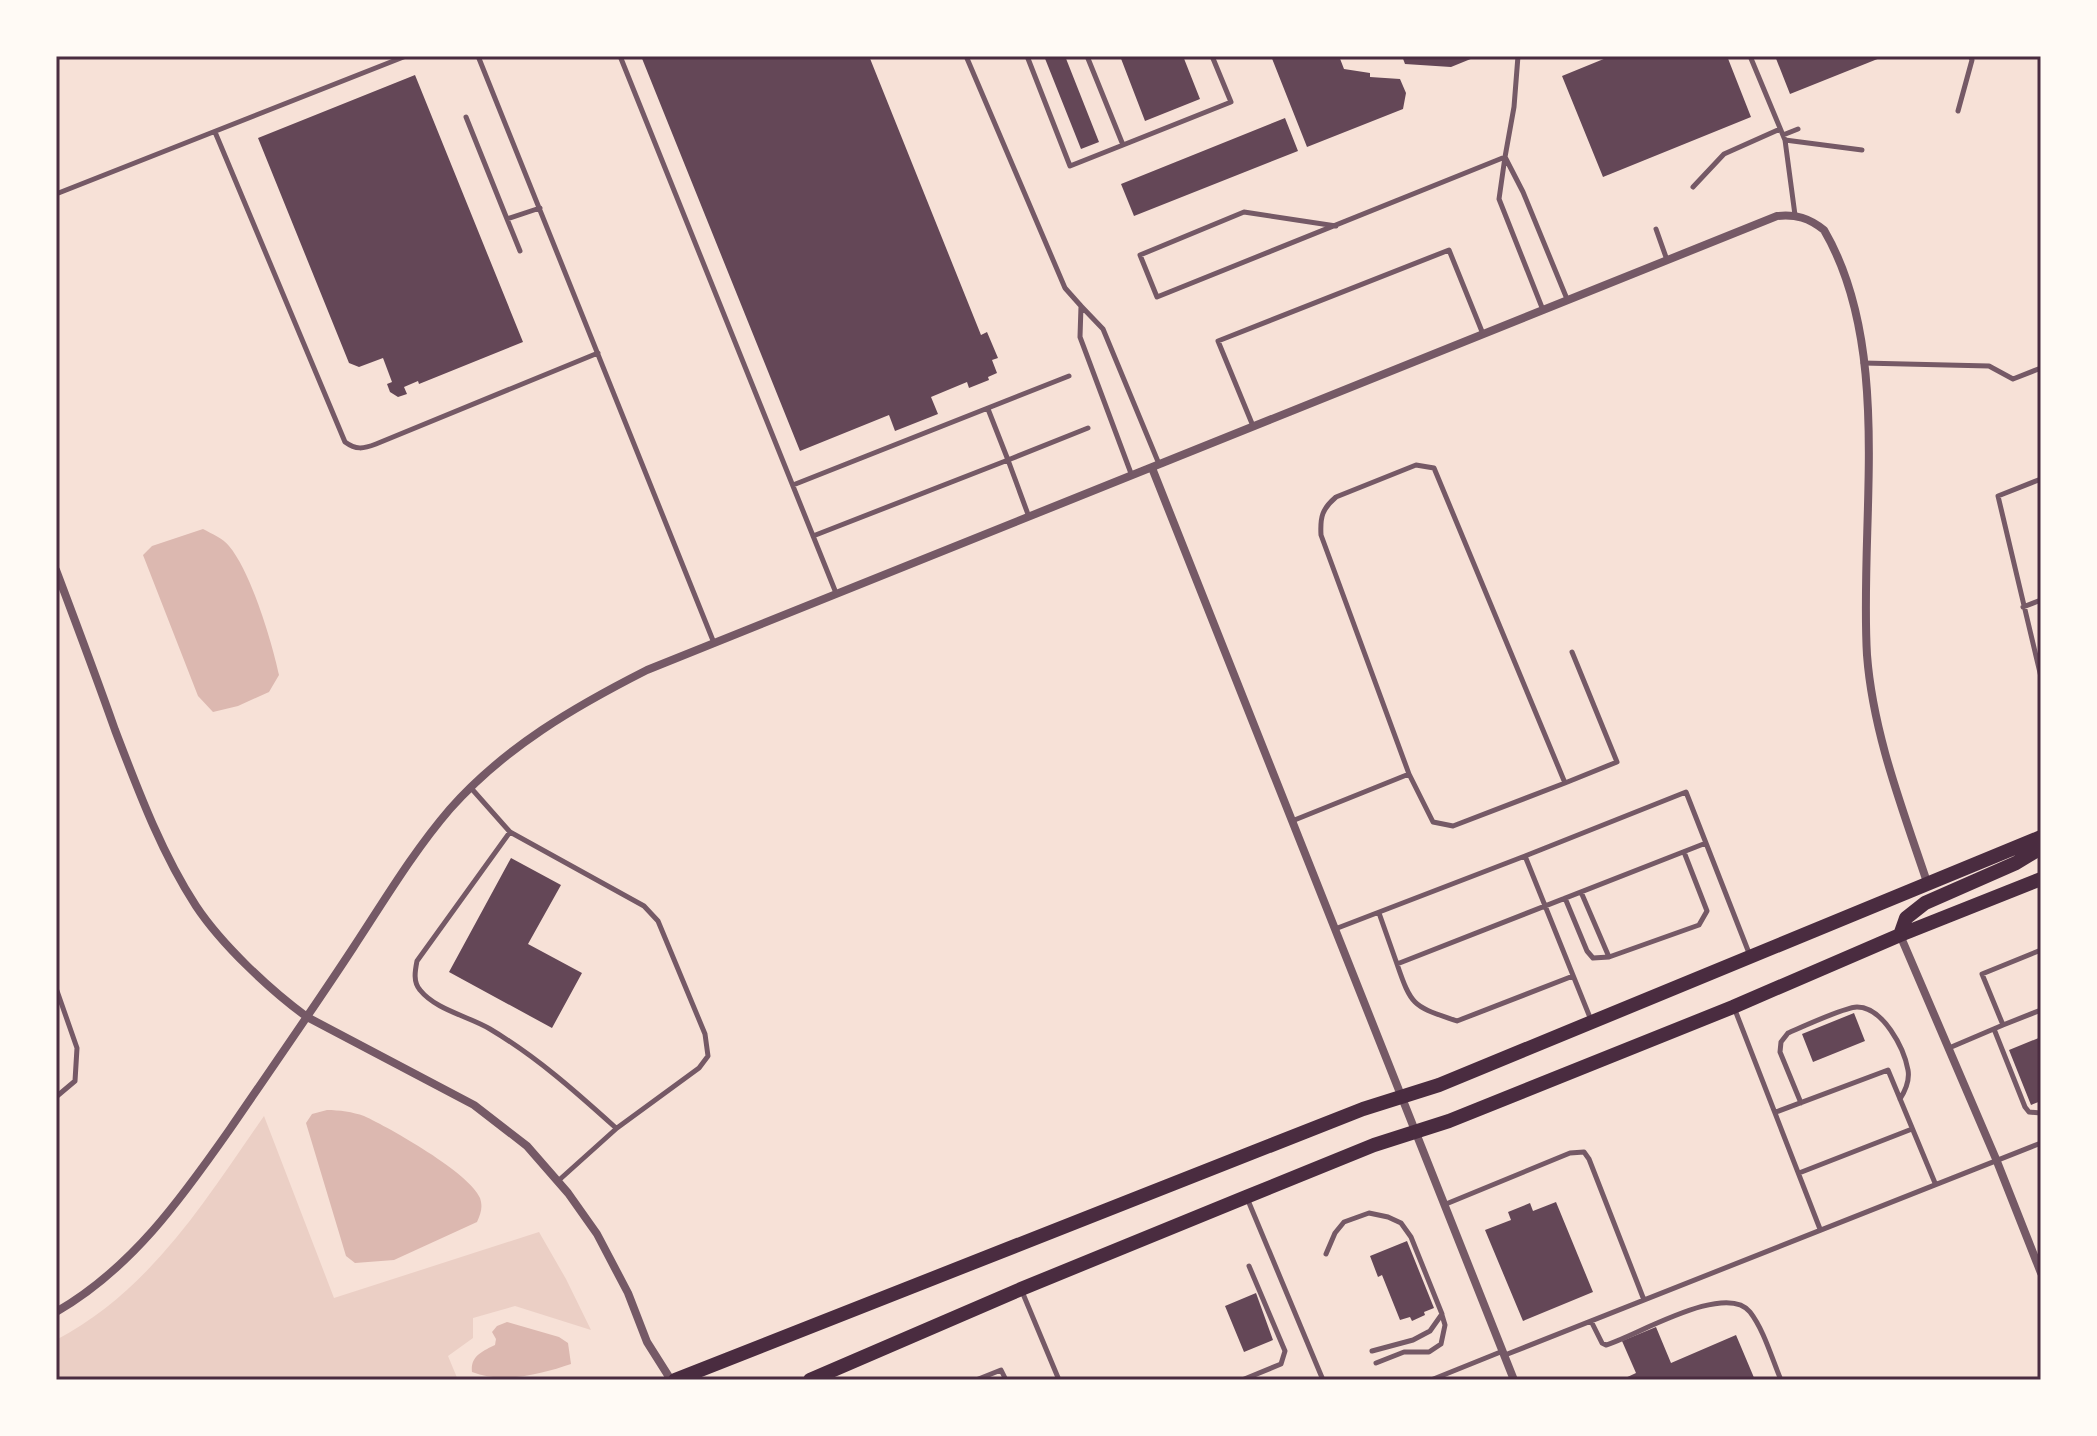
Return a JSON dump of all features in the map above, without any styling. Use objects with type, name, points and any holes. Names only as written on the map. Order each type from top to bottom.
[{"type":"main road","points":[[673,1380],[1363,1109],[1439,1085],[2041,837]]},
{"type":"main road","points":[[1900,935],[1906,918],[1925,903],[2016,863],[2041,848]]},
{"type":"main road","points":[[810,1380],[1246,1197],[1733,1007],[2041,879]]},
{"type":"street","points":[[56,1312],[112,1273],[151,1234],[191,1186],[409,863],[450,809],[535,733],[647,670],[1254,428],[1761,221],[1795,215],[1814,222],[1830,241],[1855,300],[1870,424],[1866,500],[1867,656],[1878,729],[1928,885]]},
{"type":"street","points":[[1155,467],[1514,1380]]},
{"type":"street","points":[[56,570],[134,780],[169,860],[198,909],[285,1002],[307,1017],[474,1105],[527,1146],[558,1181],[597,1234],[628,1293],[647,1342],[673,1380]]},
{"type":"street","points":[[1900,935],[2041,1273]]},
{"type":"lane","points":[[56,194],[406,56]]},
{"type":"lane","points":[[478,56],[714,643]]},
{"type":"lane","points":[[620,56],[836,594]]},
{"type":"lane","points":[[966,56],[1065,288],[1103,329],[1155,467]]},
{"type":"lane","points":[[1027,56],[1070,166],[1231,102],[1212,56]]},
{"type":"lane","points":[[1087,56],[1123,145]]},
{"type":"lane","points":[[1518,56],[1514,107],[1499,199],[1543,310]]},
{"type":"lane","points":[[1750,56],[1782,135],[1795,215]]},
{"type":"lane","points":[[1958,111],[1972,60],[1970,56]]},
{"type":"lane","points":[[466,117],[520,251]]},
{"type":"lane","points":[[1693,187],[1724,154],[1798,129]]},
{"type":"lane","points":[[215,132],[345,442],[353,448],[362,449],[376,444],[598,353]]},
{"type":"lane","points":[[1782,135],[1862,150]]},
{"type":"lane","points":[[1336,226],[1244,212],[1140,255],[1157,297],[1336,226],[1505,157]]},
{"type":"lane","points":[[1505,157],[1568,300]]},
{"type":"lane","points":[[507,219],[540,208]]},
{"type":"lane","points":[[1656,229],[1667,260]]},
{"type":"lane","points":[[1254,428],[1218,341],[1449,250],[1483,334]]},
{"type":"lane","points":[[1081,306],[1080,337],[1132,476]]},
{"type":"lane","points":[[1862,363],[1989,366],[2013,379],[2041,368]]},
{"type":"lane","points":[[793,485],[1069,376]]},
{"type":"lane","points":[[988,409],[1029,517]]},
{"type":"lane","points":[[813,536],[1088,428]]},
{"type":"lane","points":[[1565,783],[1434,468],[1416,465],[1336,497],[1326,506],[1320,518],[1321,535],[1409,774],[1433,822],[1453,826],[1565,783],[1617,762],[1572,652]]},
{"type":"lane","points":[[2041,479],[1998,496],[2041,677]]},
{"type":"lane","points":[[2023,607],[2041,600]]},
{"type":"lane","points":[[1292,821],[1409,774]]},
{"type":"lane","points":[[471,788],[510,832],[644,906],[658,921],[705,1034],[708,1056],[699,1068],[617,1128],[558,1181]]},
{"type":"lane","points":[[1335,929],[1686,792],[1751,958]]},
{"type":"lane","points":[[510,832],[417,961],[414,974],[417,987],[428,999],[488,1028],[546,1066],[617,1128]]},
{"type":"lane","points":[[1397,964],[1706,843]]},
{"type":"lane","points":[[1565,898],[1587,951],[1593,958],[1609,957],[1699,925],[1707,911],[1684,852]]},
{"type":"lane","points":[[1525,856],[1591,1023]]},
{"type":"lane","points":[[1581,892],[1609,957]]},
{"type":"lane","points":[[1379,913],[1408,996],[1415,1004],[1457,1021],[1573,976]]},
{"type":"lane","points":[[2003,1025],[1982,974],[2041,950]]},
{"type":"lane","points":[[56,988],[77,1048],[75,1081],[56,1097]]},
{"type":"lane","points":[[1733,1007],[1820,1229]]},
{"type":"lane","points":[[1801,1103],[1780,1052],[1781,1042],[1788,1033],[1857,1007],[1873,1012],[1887,1022],[1909,1071],[1907,1087],[1900,1099]]},
{"type":"lane","points":[[1949,1048],[2041,1010]]},
{"type":"lane","points":[[1994,1029],[2025,1107],[2029,1112],[2041,1113]]},
{"type":"lane","points":[[1776,1112],[1888,1070],[1935,1183]]},
{"type":"lane","points":[[1799,1173],[1912,1129]]},
{"type":"lane","points":[[1431,1380],[1591,1321],[2041,1143]]},
{"type":"lane","points":[[1446,1204],[1570,1153],[1584,1152],[1644,1300]]},
{"type":"lane","points":[[1246,1197],[1323,1380]]},
{"type":"lane","points":[[1326,1254],[1335,1233],[1344,1222],[1369,1213],[1401,1223],[1411,1237],[1442,1314],[1445,1325],[1441,1344],[1429,1352],[1404,1352],[1376,1363]]},
{"type":"lane","points":[[1242,1380],[1281,1364],[1285,1351],[1249,1266]]},
{"type":"lane","points":[[1021,1289],[1059,1380]]},
{"type":"lane","points":[[1591,1321],[1606,1345],[1668,1318],[1735,1302],[1754,1318],[1781,1380]]},
{"type":"lane","points":[[1372,1351],[1413,1340],[1430,1331],[1442,1314]]},
{"type":"lane","points":[[976,1380],[1001,1370],[1006,1380]]},
{"type":"shaded area","points":[[203,529],[227,543],[245,572],[266,627],[279,675],[269,692],[238,706],[213,712],[198,696],[143,555],[152,546]]},
{"type":"shaded area","points":[[327,1110],[364,1116],[446,1164],[480,1198],[481,1210],[477,1222],[394,1260],[355,1263],[346,1256],[306,1123],[312,1114]]},
{"type":"shaded area","points":[[264,1116],[334,1298],[539,1232],[591,1330],[515,1306],[473,1318],[473,1338],[448,1356],[458,1380],[56,1380],[56,1340],[90,1320],[148,1270],[197,1211]]},
{"type":"shaded area","points":[[507,1322],[559,1337],[568,1343],[571,1364],[509,1377],[472,1372],[475,1358],[495,1345],[492,1332]]},
{"type":"building","points":[[641,56],[869,56],[981,335],[987,332],[998,358],[992,360],[997,373],[969,388],[967,382],[931,397],[938,414],[895,431],[889,415],[800,451]]},
{"type":"building","points":[[1044,56],[1065,56],[1099,142],[1081,149]]},
{"type":"building","points":[[1120,56],[1183,56],[1200,99],[1145,121]]},
{"type":"building","points":[[1271,56],[1339,56],[1344,69],[1370,73],[1370,77],[1400,79],[1406,93],[1403,109],[1307,147]]},
{"type":"building","points":[[1402,56],[1478,56],[1451,67],[1405,64]]},
{"type":"building","points":[[1611,56],[1727,56],[1751,117],[1603,177],[1562,76]]},
{"type":"building","points":[[1775,56],[1885,56],[1790,94]]},
{"type":"building","points":[[415,75],[523,342],[419,384],[418,381],[404,387],[407,394],[398,397],[390,392],[387,384],[392,382],[383,358],[359,367],[349,363],[258,138]]},
{"type":"building","points":[[1285,118],[1298,151],[1134,216],[1121,184]]},
{"type":"building","points":[[511,858],[561,885],[528,944],[582,973],[552,1028],[449,972]]},
{"type":"building","points":[[1854,1013],[1865,1041],[1813,1062],[1802,1034]]},
{"type":"building","points":[[2041,1037],[2041,1101],[2031,1105],[2009,1050]]},
{"type":"building","points":[[1556,1202],[1593,1292],[1523,1321],[1485,1230],[1511,1220],[1508,1212],[1530,1203],[1533,1211]]},
{"type":"building","points":[[1407,1241],[1434,1308],[1412,1321],[1410,1317],[1400,1320],[1382,1275],[1378,1277],[1370,1256]]},
{"type":"building","points":[[1256,1293],[1273,1340],[1244,1352],[1225,1306]]},
{"type":"building","points":[[1656,1327],[1671,1363],[1736,1335],[1755,1380],[1621,1380],[1636,1373],[1622,1341]]}]
